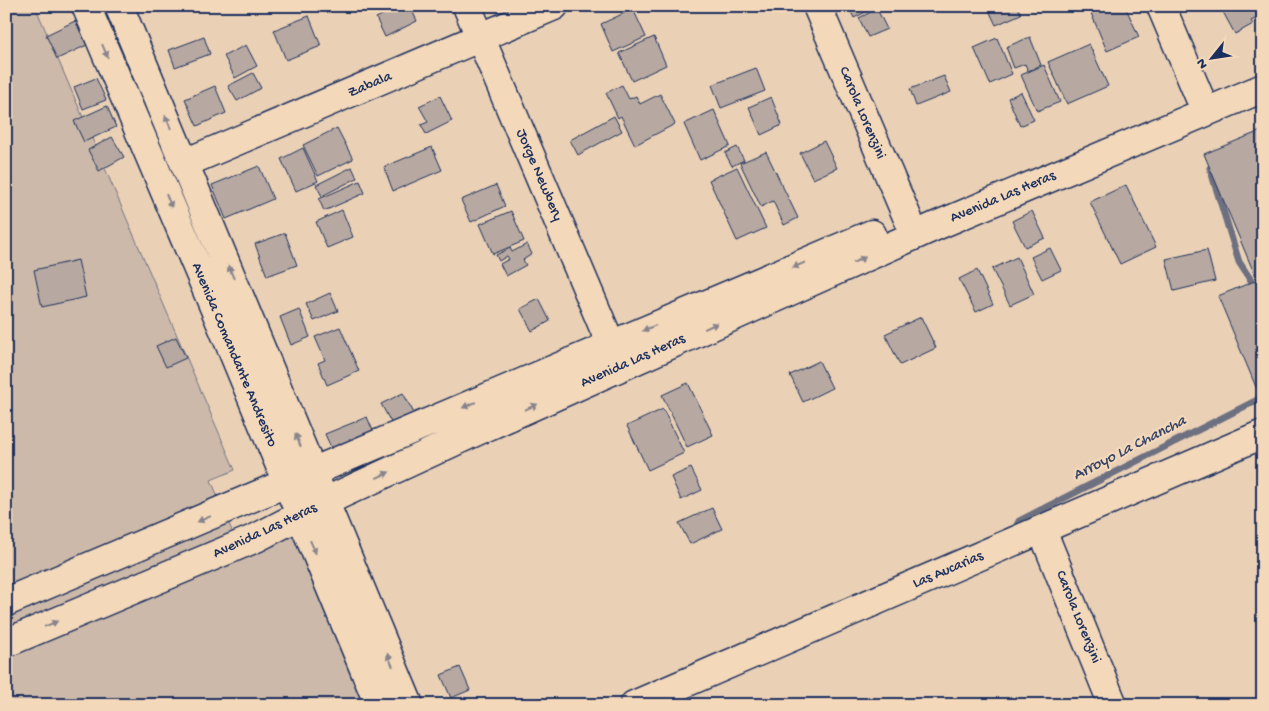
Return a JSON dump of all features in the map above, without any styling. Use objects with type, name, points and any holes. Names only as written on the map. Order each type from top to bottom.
[{"type":"main road","name":"Avenida Comandante Andresito","points":[[86,6],[300,479],[324,504],[409,705]]},
{"type":"main road","name":"Avenida Comandante Andresito","points":[[118,6],[185,163],[300,479],[300,516],[379,705]]},
{"type":"main road","name":"Jorge Newbery","points":[[467,6],[611,344]]},
{"type":"main road","name":"Zabala","points":[[185,163],[554,6]]},
{"type":"main road","name":"Carola Lorenzini","points":[[817,6],[908,219]]},
{"type":"main road","points":[[1161,6],[1199,96]]},
{"type":"main road","name":"Avenida Las Heras","points":[[6,602],[300,479],[611,344],[1263,69]]},
{"type":"main road","name":"Avenida Las Heras","points":[[6,643],[256,538],[475,432],[938,225],[1263,88]]},
{"type":"main road","name":"Las Aucarias","points":[[634,705],[1263,434]]},
{"type":"main road","name":"Carola Lorenzini","points":[[1042,530],[1114,705]]},
{"type":"shaded area","points":[[6,6],[35,6],[235,470],[211,480],[237,543],[293,520],[370,705],[6,705]]},
{"type":"building","points":[[400,6],[410,6],[417,21],[385,37],[376,18]]},
{"type":"building","points":[[848,6],[877,6],[854,18]]},
{"type":"building","points":[[987,6],[1017,6],[1021,14],[996,25]]},
{"type":"building","points":[[1088,6],[1125,6],[1139,37],[1107,51]]},
{"type":"building","points":[[1233,6],[1263,6],[1263,15],[1251,21],[1253,24],[1235,34],[1223,12]]},
{"type":"building","points":[[633,9],[646,37],[613,52],[601,24]]},
{"type":"building","points":[[877,9],[887,29],[868,37],[859,18]]},
{"type":"building","points":[[309,16],[321,46],[286,60],[274,30]]},
{"type":"building","points":[[75,21],[87,45],[57,59],[46,35]]},
{"type":"building","points":[[204,37],[210,54],[175,67],[169,50]]},
{"type":"building","points":[[654,37],[666,65],[632,81],[619,53]]},
{"type":"building","points":[[1030,37],[1041,65],[1028,71],[1025,64],[1014,68],[1006,47]]},
{"type":"building","points":[[997,38],[1012,74],[990,84],[974,48]]},
{"type":"building","points":[[1089,44],[1108,86],[1067,104],[1048,62]]},
{"type":"building","points":[[246,45],[257,66],[235,78],[224,56]]},
{"type":"building","points":[[1044,65],[1060,102],[1037,111],[1021,75]]},
{"type":"building","points":[[756,68],[765,91],[721,108],[712,85]]},
{"type":"building","points":[[253,73],[261,88],[237,101],[228,86]]},
{"type":"building","points":[[944,76],[951,92],[916,106],[910,89]]},
{"type":"building","points":[[96,78],[106,100],[83,109],[74,87]]},
{"type":"building","points":[[622,85],[629,99],[636,96],[640,104],[660,94],[675,124],[635,145],[621,116],[618,118],[606,93]]},
{"type":"building","points":[[215,86],[226,113],[197,126],[185,99]]},
{"type":"building","points":[[1021,92],[1034,120],[1020,126],[1008,98]]},
{"type":"building","points":[[440,96],[452,121],[426,134],[421,125],[428,122],[419,106]]},
{"type":"building","points":[[771,97],[782,125],[761,135],[749,107]]},
{"type":"building","points":[[107,106],[116,127],[84,142],[74,121]]},
{"type":"building","points":[[714,110],[730,146],[700,160],[684,124]]},
{"type":"building","points":[[614,116],[622,131],[578,155],[570,140]]},
{"type":"building","points":[[337,128],[353,159],[318,176],[303,145]]},
{"type":"building","points":[[1263,130],[1263,384],[1256,387],[1218,296],[1257,280],[1204,154]]},
{"type":"building","points":[[112,137],[124,157],[99,171],[88,150]]},
{"type":"building","points":[[824,141],[837,168],[813,179],[800,153]]},
{"type":"building","points":[[432,147],[442,170],[393,191],[384,167]]},
{"type":"building","points":[[737,147],[744,160],[732,166],[725,153]]},
{"type":"building","points":[[303,148],[318,181],[296,191],[281,159]]},
{"type":"building","points":[[766,152],[798,218],[784,225],[773,201],[761,207],[740,163]]},
{"type":"building","points":[[259,166],[273,199],[226,219],[212,185]]},
{"type":"building","points":[[352,167],[357,178],[322,196],[316,185]]},
{"type":"building","points":[[737,167],[766,228],[737,241],[709,180]]},
{"type":"building","points":[[360,181],[365,193],[324,211],[319,199]]},
{"type":"building","points":[[496,185],[505,206],[471,222],[461,200]]},
{"type":"building","points":[[1126,185],[1156,247],[1120,264],[1090,202]]},
{"type":"building","points":[[342,210],[353,237],[327,248],[316,222]]},
{"type":"building","points":[[511,211],[524,241],[493,254],[480,224]]},
{"type":"building","points":[[1032,211],[1045,238],[1025,247],[1012,221]]},
{"type":"building","points":[[285,233],[297,265],[267,276],[255,244]]},
{"type":"building","points":[[527,244],[532,254],[523,260],[526,265],[506,276],[500,264],[509,259],[507,256],[499,261],[496,255],[510,248],[512,252]]},
{"type":"building","points":[[1050,248],[1061,270],[1042,279],[1031,257]]},
{"type":"building","points":[[1207,250],[1215,281],[1174,291],[1166,259]]},
{"type":"building","points":[[1017,257],[1034,294],[1010,305],[992,269]]},
{"type":"building","points":[[78,260],[86,297],[42,307],[34,270]]},
{"type":"building","points":[[977,270],[993,304],[976,312],[959,279]]},
{"type":"building","points":[[330,293],[338,311],[314,321],[306,304]]},
{"type":"building","points":[[539,299],[550,321],[532,331],[520,309]]},
{"type":"building","points":[[299,309],[310,337],[291,345],[280,317]]},
{"type":"building","points":[[921,317],[936,348],[900,365],[885,334]]},
{"type":"building","points":[[340,327],[359,371],[327,385],[318,363],[325,360],[315,337]]},
{"type":"building","points":[[176,337],[186,358],[166,367],[156,346]]},
{"type":"building","points":[[819,361],[832,388],[803,402],[790,375]]},
{"type":"building","points":[[688,383],[713,435],[687,447],[662,395]]},
{"type":"building","points":[[403,393],[415,415],[393,426],[381,404]]},
{"type":"building","points":[[663,409],[684,453],[648,470],[627,426]]},
{"type":"building","points":[[367,417],[374,433],[332,450],[325,434]]},
{"type":"building","points":[[691,468],[702,490],[681,500],[671,477]]},
{"type":"building","points":[[712,508],[722,529],[690,544],[679,523]]},
{"type":"building","points":[[460,667],[470,690],[451,698],[441,675]]},
{"type":"waterway","name":"Arroyo La Chancha","points":[[1210,168],[1239,262],[1256,288]]},
{"type":"waterway","name":"Arroyo La Chancha","points":[[1014,531],[1019,521],[1263,397]]}]
